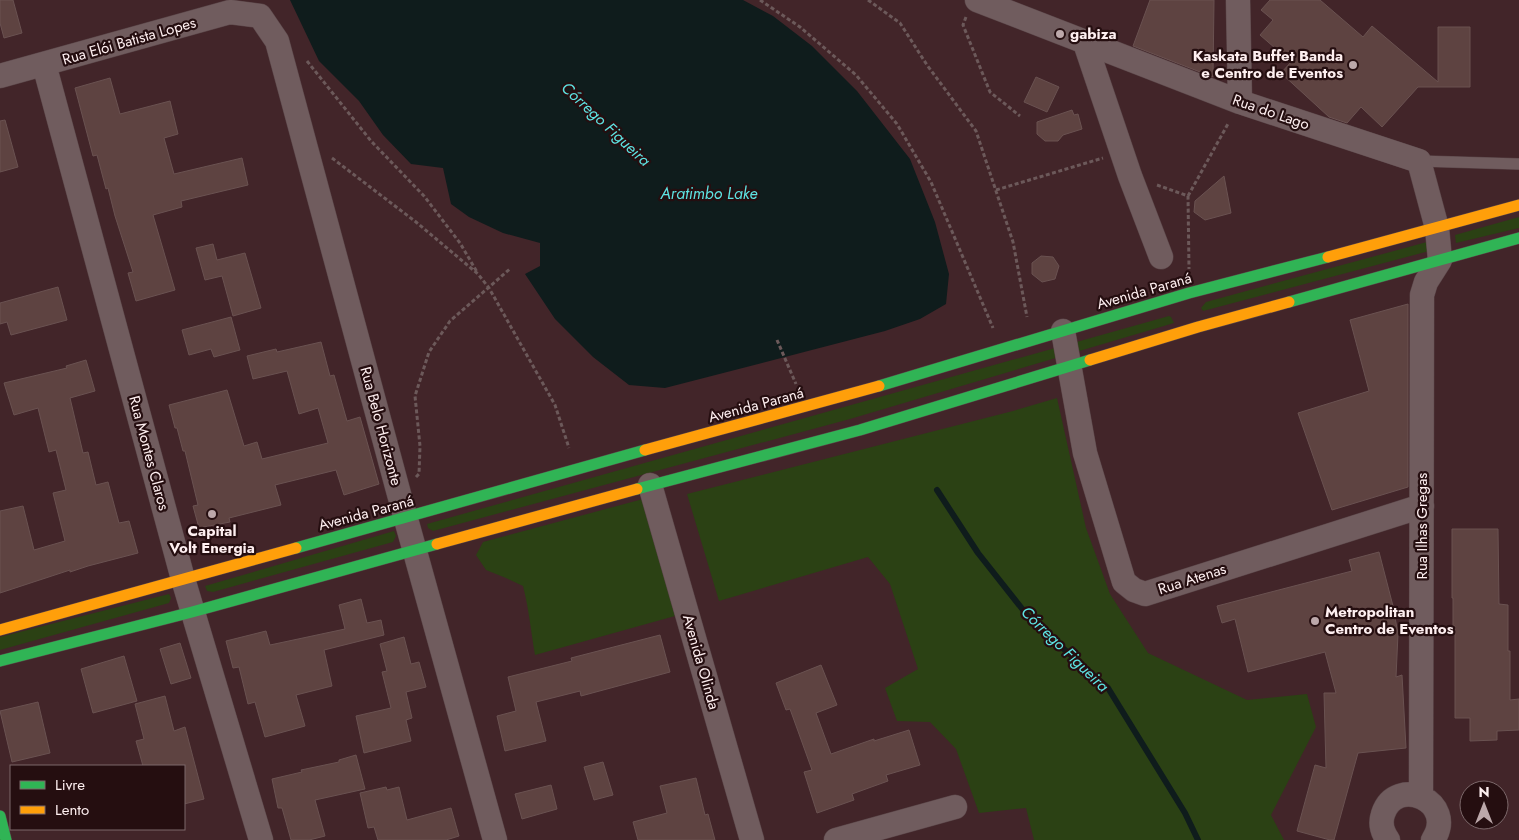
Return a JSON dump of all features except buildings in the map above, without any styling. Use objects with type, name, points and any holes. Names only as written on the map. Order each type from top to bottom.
[{"type":"main road","name":"Avenida Paraná","points":[[0,630],[576,469],[808,407],[1189,293],[1519,205]]},
{"type":"main road","points":[[0,661],[192,612],[650,484],[860,430],[1198,327],[1519,238]]},
{"type":"main road","points":[[0,816],[6,840]]},
{"type":"street","points":[[1238,0],[1240,102]]},
{"type":"street","name":"Rua do Lago","points":[[973,4],[1084,43],[1240,102],[1419,161]]},
{"type":"street","name":"Rua Elói Batista Lopes","points":[[0,76],[230,12],[260,16]]},
{"type":"street","name":"Rua Belo Horizonte","points":[[260,16],[277,40],[399,494],[495,840]]},
{"type":"street","points":[[1084,43],[1130,176],[1161,257]]},
{"type":"street","name":"Rua Montes Claros","points":[[44,64],[192,612],[261,840]]},
{"type":"street","points":[[1419,161],[1437,228],[1440,260]]},
{"type":"street","name":"Rua Ilhas Gregas","points":[[1421,796],[1422,294],[1426,282],[1440,260]]},
{"type":"street","name":"Rua Atenas","points":[[1063,331],[1086,453],[1124,582],[1134,590],[1145,594],[1422,506]]},
{"type":"street","name":"Avenida Olinda","points":[[650,484],[752,840]]},
{"type":"street","points":[[1388,840],[1382,828],[1384,811],[1395,798],[1413,794],[1429,801],[1435,808],[1439,825],[1433,840]]},
{"type":"street","points":[[836,840],[955,807]]},
{"type":"lane","points":[[1419,161],[1519,164]]},
{"type":"path","points":[[760,0],[800,27],[856,75],[897,124],[931,182],[1002,350]]},
{"type":"path","points":[[868,0],[900,22],[927,65],[976,131],[1013,242],[1032,340]]},
{"type":"path","points":[[973,4],[963,25],[990,92],[1020,116]]},
{"type":"path","points":[[305,59],[371,140],[424,196],[460,243],[478,274],[489,288],[554,405],[576,469]]},
{"type":"path","points":[[1189,293],[1188,196],[1240,102]]},
{"type":"path","points":[[304,137],[416,222],[478,274]]},
{"type":"path","points":[[996,190],[1122,153]]},
{"type":"path","points":[[1130,176],[1188,196]]},
{"type":"path","points":[[399,494],[419,474],[420,446],[415,396],[429,352],[450,321],[511,268]]},
{"type":"path","points":[[778,340],[799,390]]},
{"type":"green space","points":[[1519,217],[1519,228],[1456,243],[1455,235]]},
{"type":"green space","points":[[1427,242],[1433,250],[1203,311],[1201,308],[1206,302]]},
{"type":"green space","points":[[1169,316],[1174,323],[850,419],[433,531],[428,528],[427,524]]},
{"type":"green space","points":[[1057,398],[1086,528],[1110,594],[1148,653],[1247,700],[1307,694],[1316,727],[1271,815],[1284,840],[1034,840],[1026,808],[979,813],[956,749],[930,722],[897,721],[885,688],[918,669],[890,584],[868,557],[719,601],[687,494],[1013,411]]},
{"type":"green space","points":[[643,499],[675,616],[535,655],[523,586],[486,570],[476,555],[483,542]]},
{"type":"green space","points":[[394,531],[396,536],[393,542],[213,592],[207,591],[205,586]]},
{"type":"green space","points":[[169,594],[171,598],[169,603],[0,650],[0,637]]},
{"type":"water","name":"Aratimbo Lake","points":[[290,0],[743,0],[773,16],[812,46],[857,91],[910,159],[935,222],[949,274],[946,304],[920,319],[885,331],[665,388],[629,385],[593,357],[555,319],[525,274],[540,266],[540,243],[503,233],[469,217],[451,204],[443,168],[411,164],[383,135],[359,101],[319,61]]},
{"type":"waterway","name":"Córrego Figueira","points":[[937,490],[978,553],[1031,620],[1108,688],[1185,813],[1198,840]]},
{"type":"traffic: fast","points":[[1289,302],[1519,238]]},
{"type":"traffic: fast","points":[[879,386],[1189,293],[1328,257]]},
{"type":"traffic: fast","points":[[637,489],[860,430],[1090,360]]},
{"type":"traffic: fast","points":[[296,548],[645,450]]},
{"type":"traffic: fast","points":[[0,661],[192,612],[437,544]]},
{"type":"traffic: fast","points":[[0,816],[6,840]]},
{"type":"traffic: slow","points":[[1328,257],[1519,205]]},
{"type":"traffic: slow","points":[[1090,360],[1289,302]]},
{"type":"traffic: slow","points":[[645,450],[879,386]]},
{"type":"traffic: slow","points":[[437,544],[637,489]]},
{"type":"traffic: slow","points":[[0,630],[296,548]]},
{"type":"place","name":"gabiza","points":[[1060,34]]},
{"type":"place","name":"Kaskata Buffet Banda e Centro de Eventos","points":[[1353,65]]},
{"type":"place","name":"Capital Volt Energia","points":[[212,514]]},
{"type":"place","name":"Metropolitan Centro de Eventos","points":[[1315,621]]}]
